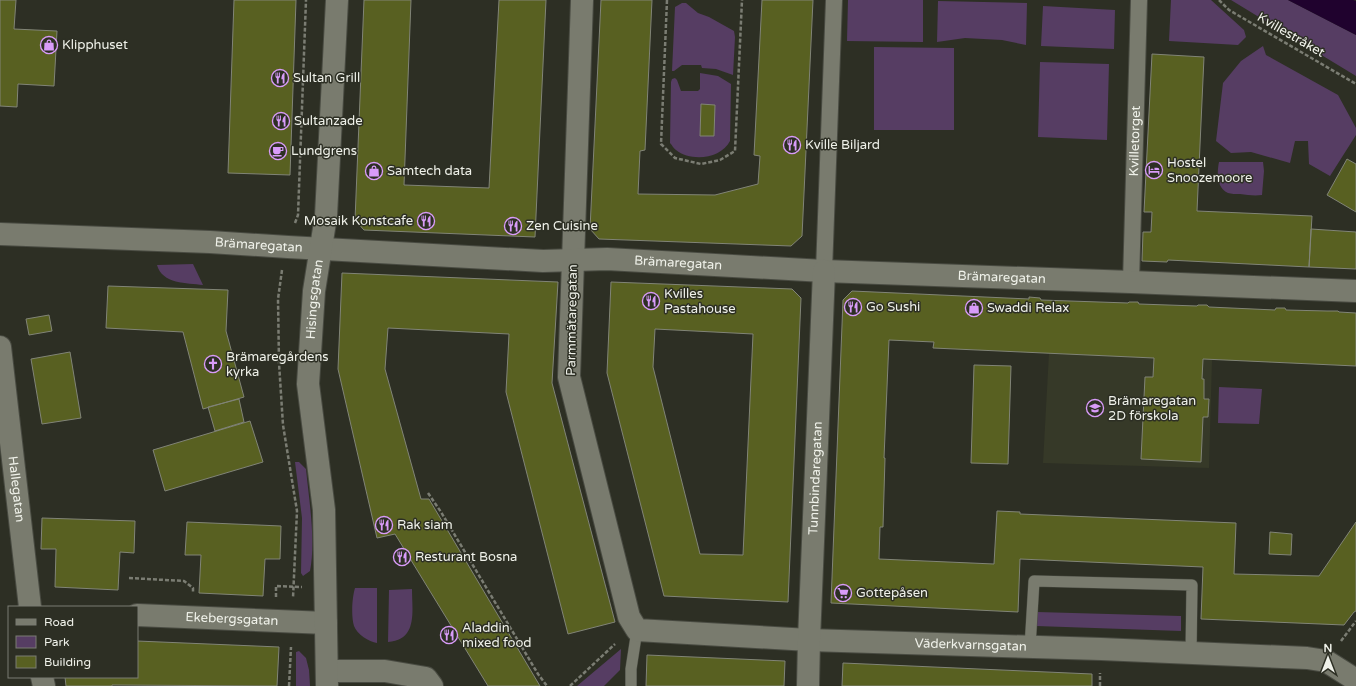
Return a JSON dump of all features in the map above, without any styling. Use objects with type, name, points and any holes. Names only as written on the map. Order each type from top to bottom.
[{"type":"street","name":"Hisingsgatan","points":[[328,678],[324,510],[308,384],[314,291],[326,216],[337,0]]},
{"type":"street","name":"Parmmätaregatan","points":[[582,0],[569,377],[629,617],[637,630]]},
{"type":"street","points":[[824,271],[834,0]]},
{"type":"street","name":"Kvilletorget","points":[[1131,282],[1139,0]]},
{"type":"street","name":"Brämaregatan","points":[[0,234],[210,242],[543,261],[607,259],[824,271],[1356,291]]},
{"type":"street","name":"Tunnbindaregatan","points":[[808,686],[824,271]]},
{"type":"street","name":"Hallegatan","points":[[0,347],[30,606]]},
{"type":"street","name":"Ekebergsgatan","points":[[138,615],[326,623]]},
{"type":"street","name":"Väderkvarnsgatan","points":[[637,630],[809,640],[1030,646],[1307,658],[1326,661],[1356,681]]},
{"type":"street","points":[[328,678],[385,670],[426,678],[432,686]]},
{"type":"street","points":[[1354,686],[1356,681]]},
{"type":"lane","points":[[1030,646],[1034,581],[1192,585],[1191,653]]},
{"type":"lane","points":[[632,686],[631,669],[637,630]]},
{"type":"path","points":[[666,0],[661,144],[675,158],[701,164],[720,160],[735,151],[742,0]]},
{"type":"path","name":"Kvillestråket","points":[[1219,0],[1229,10],[1356,84]]},
{"type":"path","points":[[428,493],[441,512],[538,674],[547,686]]},
{"type":"path","points":[[129,578],[184,581],[193,588],[193,594]]},
{"type":"path","points":[[570,686],[617,642],[637,630]]},
{"type":"shaded area","points":[[1288,0],[1356,1],[1356,35]]},
{"type":"shaded area","name":"Brämaregatan 2D förskola","points":[[1049,353],[1154,358],[1153,377],[1145,377],[1141,459],[1201,462],[1203,417],[1208,417],[1209,399],[1204,399],[1204,379],[1202,379],[1203,359],[1212,360],[1209,468],[1043,463]]},
{"type":"green space","points":[[848,0],[923,0],[923,42],[847,41]]},
{"type":"green space","points":[[1171,0],[1211,0],[1244,30],[1246,37],[1238,45],[1169,41]]},
{"type":"green space","points":[[1231,0],[1288,0],[1356,35],[1356,76]]},
{"type":"green space","points":[[938,1],[1027,3],[1026,45],[1002,40],[965,38],[937,42]]},
{"type":"green space","points":[[682,3],[686,3],[698,13],[709,17],[734,31],[733,75],[716,69],[702,68],[701,65],[682,65],[672,71],[675,7]]},
{"type":"green space","points":[[1043,6],[1115,10],[1114,49],[1041,46]]},
{"type":"green space","points":[[1263,46],[1266,55],[1338,95],[1356,128],[1356,135],[1330,176],[1309,164],[1308,141],[1295,141],[1290,163],[1251,152],[1231,153],[1216,141],[1223,83],[1241,61]]},
{"type":"green space","points":[[874,47],[954,48],[954,130],[874,130]]},
{"type":"green space","points":[[1040,62],[1109,64],[1107,140],[1038,137]]},
{"type":"green space","points":[[700,73],[718,76],[731,84],[730,141],[720,152],[705,157],[682,154],[670,143],[672,79],[675,78],[677,80],[681,91],[698,91],[700,89]]},
{"type":"green space","points":[[1219,162],[1263,162],[1264,171],[1262,195],[1232,194],[1224,191],[1219,184],[1218,179]]},
{"type":"green space","points":[[193,264],[203,285],[183,283],[170,279],[164,276],[157,265]]},
{"type":"green space","points":[[1219,387],[1262,389],[1259,424],[1218,423]]},
{"type":"green space","points":[[295,462],[299,462],[306,469],[312,534],[312,559],[310,571],[303,576],[301,573],[302,518]]},
{"type":"green space","points":[[355,588],[377,588],[377,643],[364,637],[354,626],[352,607]]},
{"type":"green space","points":[[412,589],[412,615],[409,630],[398,640],[388,642],[389,590]]},
{"type":"green space","points":[[1037,612],[1181,616],[1181,631],[1036,626]]},
{"type":"green space","points":[[621,649],[620,670],[604,686],[577,686]]},
{"type":"green space","points":[[299,651],[306,658],[309,670],[310,686],[296,686],[296,652]]},
{"type":"building","points":[[0,0],[16,0],[14,29],[57,31],[54,86],[18,84],[17,107],[0,106]]},
{"type":"building","points":[[234,0],[296,0],[290,175],[228,173]]},
{"type":"building","points":[[364,0],[411,0],[404,185],[489,188],[499,0],[546,0],[535,237],[364,230],[355,220]]},
{"type":"building","points":[[601,0],[652,0],[645,150],[640,151],[638,194],[715,195],[758,184],[760,156],[754,155],[762,0],[813,0],[802,236],[791,246],[599,239],[590,229]]},
{"type":"building","points":[[1152,54],[1204,57],[1197,211],[1312,216],[1309,267],[1168,260],[1167,262],[1142,261],[1143,232],[1151,232],[1152,212],[1144,212]]},
{"type":"building","points":[[701,104],[715,105],[714,136],[700,136]]},
{"type":"building","points":[[1347,159],[1356,164],[1356,212],[1327,195]]},
{"type":"building","points":[[1311,229],[1356,232],[1356,269],[1309,267]]},
{"type":"building","points":[[342,273],[558,282],[552,383],[615,622],[568,634],[506,392],[509,334],[388,328],[385,369],[421,499],[429,499],[540,686],[488,686],[395,534],[377,538],[338,369]]},
{"type":"building","points":[[611,282],[792,289],[801,298],[788,602],[664,596],[607,373]],"holes":[[[655,329],[753,334],[743,555],[700,554],[653,367]]]},
{"type":"building","name":"Brämaregårdens kyrka","points":[[108,286],[228,290],[226,331],[244,397],[203,409],[183,332],[106,328]]},
{"type":"building","points":[[852,291],[1029,299],[1029,297],[1040,298],[1041,300],[1128,303],[1138,302],[1139,304],[1207,305],[1209,307],[1275,310],[1276,308],[1285,308],[1286,310],[1338,311],[1356,313],[1356,366],[1203,359],[1202,379],[1204,379],[1204,399],[1209,399],[1208,417],[1203,417],[1201,462],[1141,459],[1145,377],[1153,377],[1154,358],[933,348],[934,342],[889,340],[884,458],[883,527],[880,527],[879,559],[994,564],[997,511],[1020,512],[1020,514],[1236,523],[1234,574],[1319,576],[1356,522],[1356,611],[1344,625],[1201,619],[1203,567],[1020,559],[1018,612],[831,603],[843,300]]},
{"type":"building","points":[[49,315],[52,331],[29,335],[26,319]]},
{"type":"building","points":[[70,352],[81,418],[42,424],[31,359]]},
{"type":"building","points":[[974,365],[1011,366],[1008,464],[971,463]]},
{"type":"building","points":[[239,399],[244,422],[215,431],[208,407]]},
{"type":"building","points":[[250,421],[263,462],[165,491],[153,450]]},
{"type":"building","points":[[42,518],[135,521],[134,553],[120,552],[118,590],[55,587],[56,549],[41,549]]},
{"type":"building","points":[[187,522],[281,526],[280,559],[265,559],[263,596],[199,593],[201,555],[185,555]]},
{"type":"building","points":[[1270,532],[1292,534],[1291,555],[1269,554]]},
{"type":"building","points":[[138,641],[279,647],[277,686],[66,686],[65,678],[138,678]]},
{"type":"building","points":[[647,655],[785,661],[784,686],[646,686]]},
{"type":"building","points":[[843,663],[1092,674],[1092,686],[842,686]]},
{"type":"place","name":"Klipphuset","points":[[49,45]]},
{"type":"place","name":"Sultan Grill","points":[[280,78]]},
{"type":"place","name":"Sultanzade","points":[[281,121]]},
{"type":"place","name":"Kville Biljard","points":[[792,145]]},
{"type":"place","name":"Lundgrens","points":[[278,151]]},
{"type":"place","name":"Hostel Snoozemoore","points":[[1154,170]]},
{"type":"place","name":"Samtech data","points":[[374,171]]},
{"type":"place","name":"Mosaik Konstcafe","points":[[426,221]]},
{"type":"place","name":"Zen Cuisine","points":[[513,226]]},
{"type":"place","name":"Kvilles Pastahouse","points":[[651,301]]},
{"type":"place","name":"Go Sushi","points":[[853,307]]},
{"type":"place","name":"Swaddi Relax","points":[[974,308]]},
{"type":"place","name":"Brämaregårdens kyrka","points":[[213,364]]},
{"type":"place","name":"Brämaregatan 2D förskola","points":[[1095,408]]},
{"type":"place","name":"Rak siam","points":[[384,525]]},
{"type":"place","name":"Resturant Bosna","points":[[402,557]]},
{"type":"place","name":"Gottepåsen","points":[[843,593]]},
{"type":"place","name":"Aladdin mixed food","points":[[449,635]]}]
